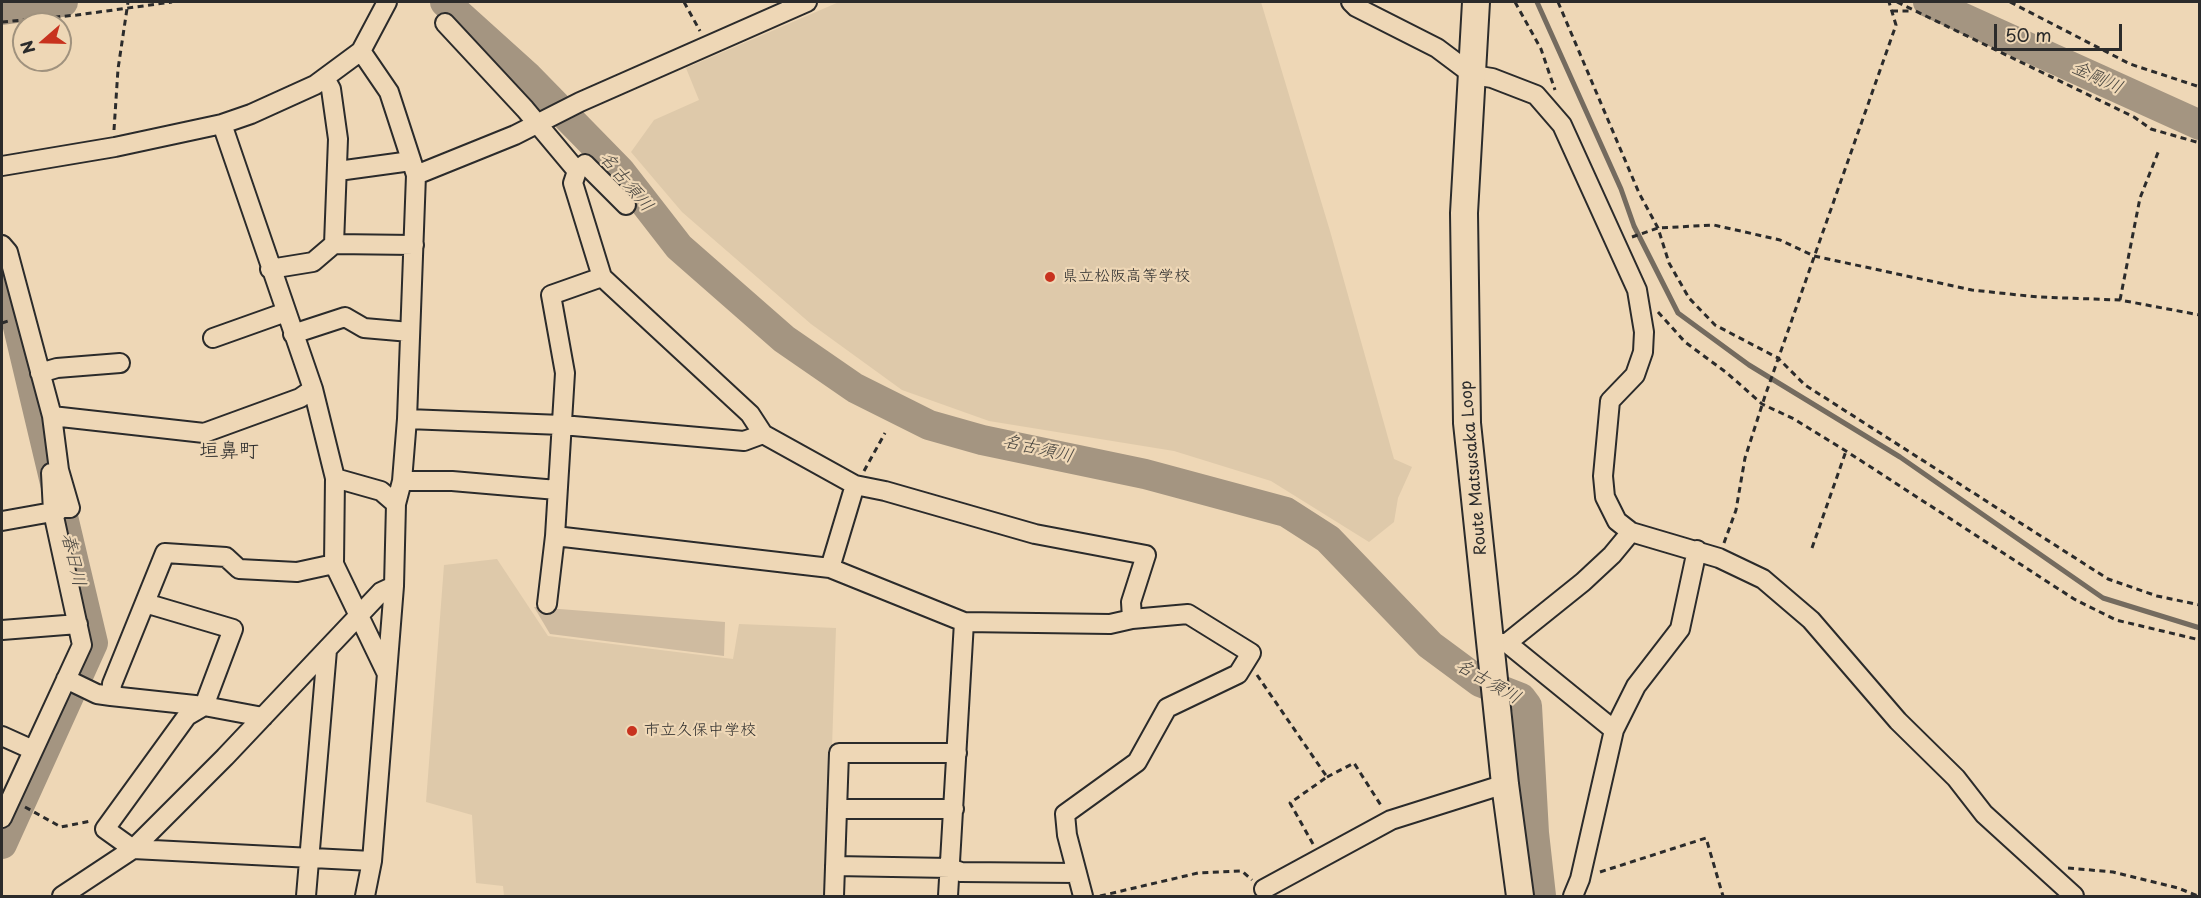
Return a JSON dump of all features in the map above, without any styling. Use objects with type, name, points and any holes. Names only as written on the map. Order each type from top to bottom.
[{"type":"main road","name":"Route Matsusaka Loop","points":[[1476,2],[1464,213],[1467,423],[1496,648],[1498,722],[1520,897]]},
{"type":"street","points":[[2,166],[115,147],[222,124],[251,114],[325,78],[361,51],[387,2]]},
{"type":"street","points":[[338,171],[413,168],[536,125],[580,102],[807,2]]},
{"type":"street","points":[[1352,2],[1356,7],[1437,48],[1473,75],[1492,78],[1536,95],[1562,125],[1637,290],[1644,332],[1643,352],[1635,375],[1610,401],[1603,476],[1605,497],[1617,521],[1631,532],[1697,550],[1763,579],[1811,620],[1898,721],[1956,778],[1984,814],[2048,870],[2074,897]]},
{"type":"street","points":[[445,23],[525,109],[536,125],[577,171]]},
{"type":"street","points":[[361,51],[389,92],[413,168],[414,245],[407,419],[402,481],[396,504],[394,586],[372,861],[365,897]]},
{"type":"street","points":[[325,78],[331,89],[336,129],[338,171],[334,244]]},
{"type":"street","points":[[222,124],[313,389],[335,478],[334,564],[387,675]]},
{"type":"street","points":[[627,205],[585,164],[577,171],[573,183],[602,277],[750,414],[763,434],[855,485],[885,491],[1035,534],[1146,555],[1131,602],[1132,620]]},
{"type":"street","points":[[270,269],[313,262],[334,244],[414,245]]},
{"type":"street","points":[[2,245],[8,252],[52,416],[59,470],[70,508],[2,521]]},
{"type":"street","points":[[547,604],[551,549],[555,536],[565,373],[551,295],[602,277]]},
{"type":"street","points":[[213,338],[286,312]]},
{"type":"street","points":[[293,334],[345,317],[364,328],[410,332]]},
{"type":"street","points":[[40,373],[57,368],[120,363]]},
{"type":"street","points":[[52,416],[204,433],[300,398],[313,389]]},
{"type":"street","points":[[407,419],[561,425],[744,441],[763,434]]},
{"type":"street","points":[[2,818],[82,645],[51,473]]},
{"type":"street","points":[[335,478],[381,491],[396,504]]},
{"type":"street","points":[[402,481],[452,481],[557,490]]},
{"type":"street","points":[[830,568],[855,485]]},
{"type":"street","points":[[1614,730],[1496,648],[1583,582],[1631,532]]},
{"type":"street","points":[[555,536],[830,568],[964,622],[1110,624],[1188,614],[1251,653],[1239,674],[1167,708],[1137,762],[1065,814],[1083,897]]},
{"type":"street","points":[[1573,897],[1580,879],[1614,730],[1636,686],[1680,629],[1697,550]]},
{"type":"street","points":[[111,696],[112,684],[165,553],[226,557],[239,569],[297,572],[334,564]]},
{"type":"street","points":[[62,897],[133,849],[263,717],[381,592],[394,586]]},
{"type":"street","points":[[145,603],[233,629],[204,706],[187,716],[105,829],[133,849],[372,861]]},
{"type":"street","points":[[948,897],[964,622]]},
{"type":"street","points":[[2,630],[78,624]]},
{"type":"street","points":[[306,897],[327,650]]},
{"type":"street","points":[[66,680],[98,694],[204,706],[263,717]]},
{"type":"street","points":[[2,736],[33,750]]},
{"type":"street","points":[[834,897],[839,753],[957,753]]},
{"type":"street","points":[[1264,889],[1391,820],[1505,784]]},
{"type":"street","points":[[837,809],[954,809]]},
{"type":"street","points":[[834,866],[950,867],[961,872],[1077,873]]},
{"type":"path","points":[[2,22],[77,15],[128,5],[172,2]]},
{"type":"path","points":[[684,2],[708,46]]},
{"type":"path","points":[[1515,2],[1541,49],[1555,87],[1562,125]]},
{"type":"path","points":[[1558,2],[1639,193],[1658,228],[1669,263],[1689,298],[1715,325],[1778,358],[1805,385],[2108,579],[2157,596],[2199,605]]},
{"type":"path","points":[[1719,558],[1736,510],[1745,458],[1762,404],[1896,25],[1889,2]]},
{"type":"path","points":[[1897,2],[2134,117],[2151,129],[2199,143]]},
{"type":"path","points":[[2010,2],[2130,64],[2199,87]]},
{"type":"path","points":[[115,147],[113,118],[128,5]]},
{"type":"path","points":[[1892,12],[1912,11]]},
{"type":"path","points":[[2120,300],[2140,198],[2159,150]]},
{"type":"path","points":[[1615,244],[1658,228],[1714,225],[1780,240],[1814,256],[1972,290],[2038,297],[2120,300],[2199,315]]},
{"type":"path","points":[[1637,290],[1685,342],[1727,373],[1762,404],[1794,419],[1846,451],[2074,599],[2116,620],[2199,640]]},
{"type":"path","points":[[855,485],[885,433]]},
{"type":"path","points":[[1812,548],[1846,451]]},
{"type":"path","points":[[1239,674],[1256,673],[1326,777]]},
{"type":"path","points":[[1321,858],[1290,803],[1326,777],[1354,764],[1391,820]]},
{"type":"path","points":[[10,799],[62,827],[90,820],[105,829]]},
{"type":"path","points":[[1580,879],[1706,838],[1724,897]]},
{"type":"path","points":[[2048,870],[2068,868],[2113,872],[2178,888],[2198,897]]},
{"type":"path","points":[[1098,897],[1198,873],[1242,871],[1264,889]]},
{"type":"shaded area","name":"県立松阪高等学校","points":[[839,2],[1261,2],[1330,231],[1394,459],[1412,467],[1398,498],[1394,522],[1369,542],[1271,481],[1174,451],[989,421],[902,390],[811,324],[682,212],[631,152],[654,120],[699,100],[686,68]]},
{"type":"shaded area","name":"市立久保中学校","points":[[497,559],[548,636],[733,659],[739,624],[836,628],[827,896],[504,896],[503,886],[476,883],[472,815],[426,802],[444,565]]},
{"type":"shaded area","points":[[534,607],[725,622],[724,656],[550,634]]},
{"type":"waterway","name":"名古須川","points":[[2,10],[63,2]]},
{"type":"waterway","name":"名古須川","points":[[445,2],[528,77],[620,171],[679,247],[784,339],[855,388],[929,425],[982,440],[1145,474],[1286,512],[1328,539],[1430,645],[1480,682],[1521,698],[1527,706],[1534,833],[1541,896]]},
{"type":"waterway","points":[[1537,2],[1621,189],[1634,226],[1678,313],[1749,365],[1900,457],[2103,598],[2200,628]]},
{"type":"waterway","name":"金剛川","points":[[1928,2],[2200,125]]},
{"type":"waterway","name":"春日川","points":[[2,844],[93,643],[9,289]]},
{"type":"place","name":"県立松阪高等学校","points":[[1050,277]]},
{"type":"place","name":"市立久保中学校","points":[[632,731]]},
{"type":"district","name":"垣鼻町","points":[[229,451]]}]
